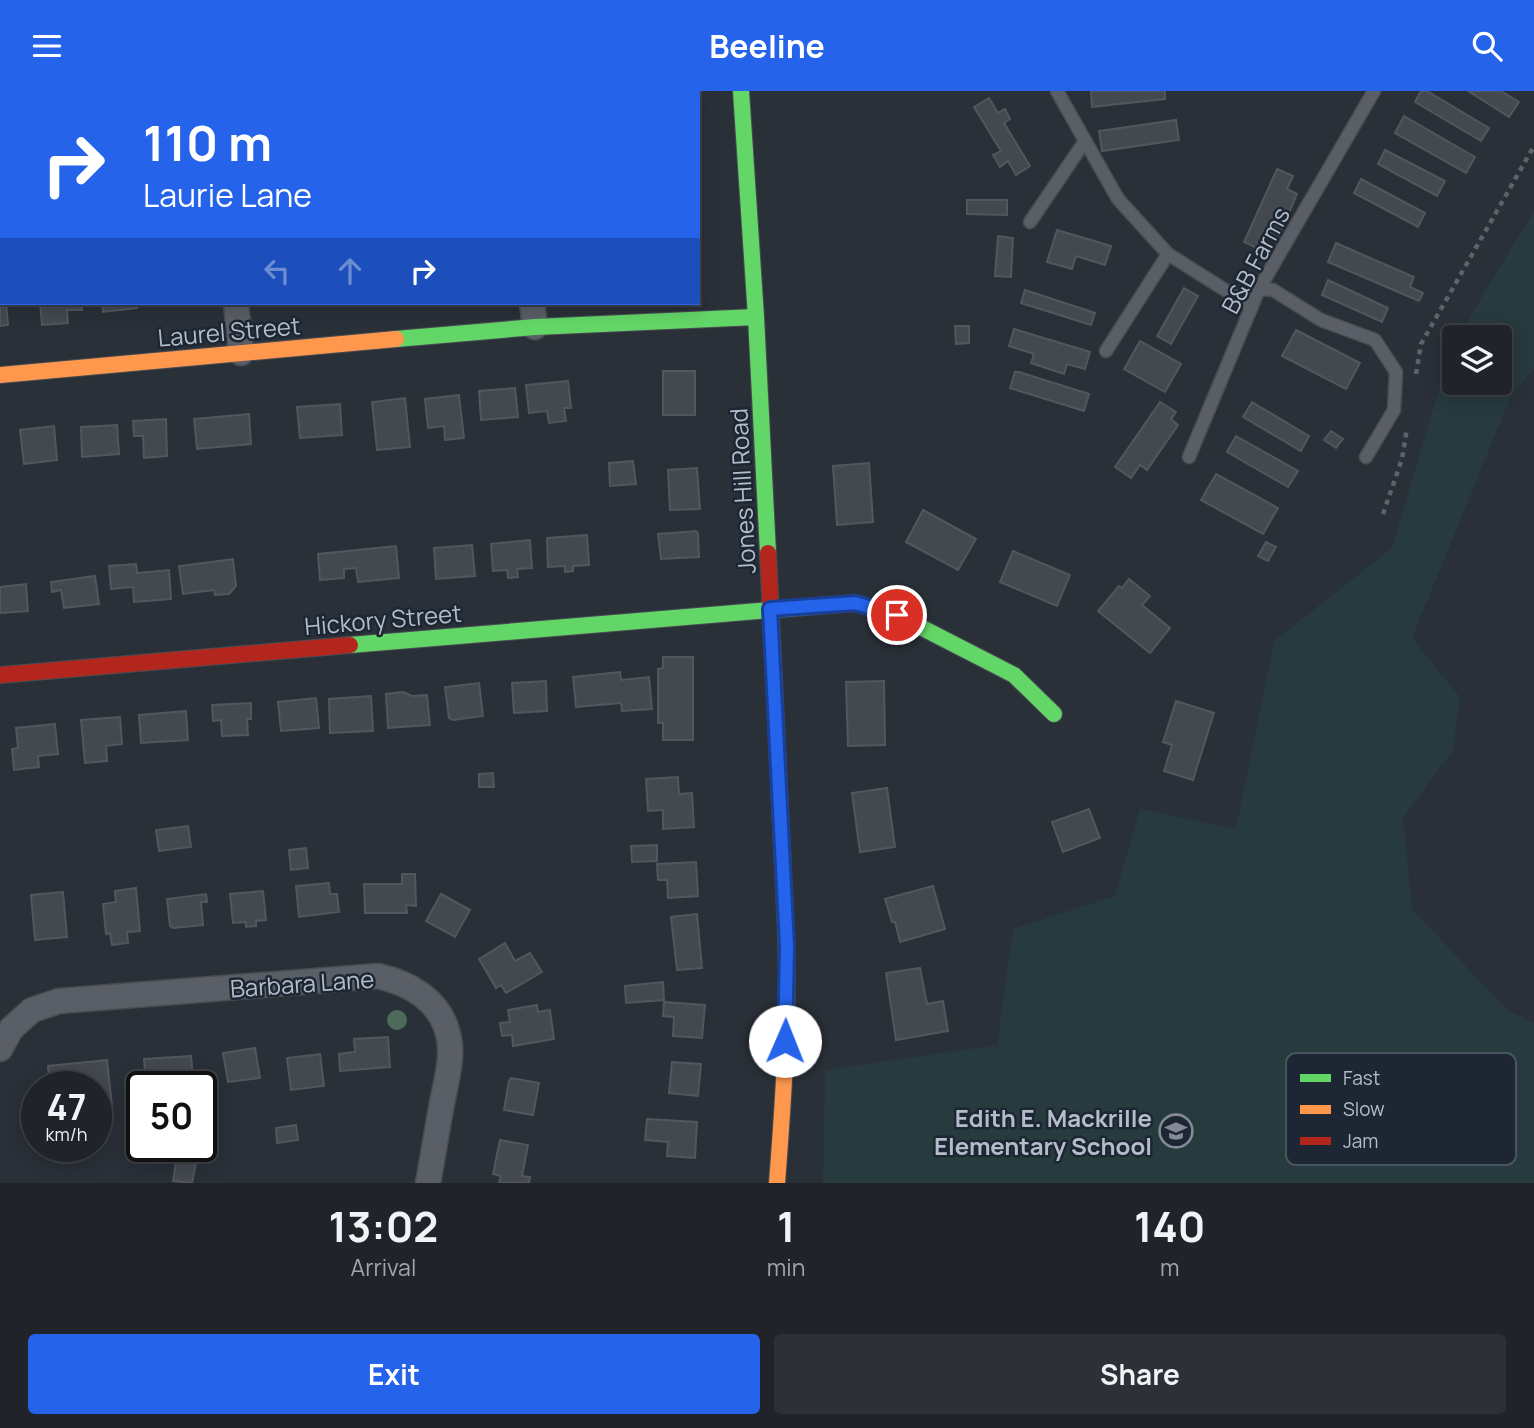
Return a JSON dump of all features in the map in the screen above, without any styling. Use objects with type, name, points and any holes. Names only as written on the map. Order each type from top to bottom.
[{"type":"street","name":"Jones Hill Road","points":[[741,91],[756,317],[787,947],[784,1088],[777,1183]]},
{"type":"street","points":[[236,305],[241,353]]},
{"type":"street","name":"Laurel Street","points":[[0,375],[241,353],[534,315],[756,317]]},
{"type":"street","name":"Hickory Street","points":[[0,675],[855,603],[897,615],[1014,675],[1054,714]]},
{"type":"street","name":"Barbara Lane","points":[[0,1049],[11,1029],[32,1010],[59,1001],[378,976],[397,980],[416,989],[430,1002],[443,1019],[449,1035],[447,1076],[428,1183]]},
{"type":"lane","points":[[1057,91],[1118,199],[1168,254],[1251,307]]},
{"type":"lane","name":"B&B Farms","points":[[1189,457],[1259,289],[1374,91]]},
{"type":"lane","points":[[1030,222],[1085,141]]},
{"type":"lane","points":[[1106,351],[1168,254]]},
{"type":"lane","points":[[1259,289],[1273,290],[1321,320],[1375,340],[1396,372],[1394,410],[1366,457]]},
{"type":"path","points":[[1415,382],[1421,344],[1534,146]]},
{"type":"path","points":[[1383,514],[1402,459],[1408,421]]},
{"type":"green space","points":[[1534,211],[1534,369],[1512,395],[1512,325],[1465,325]]},
{"type":"green space","points":[[1442,379],[1442,395],[1512,395],[1412,638],[1460,697],[1453,750],[1403,818],[1412,909],[1507,1010],[1534,1023],[1534,1183],[823,1183],[825,1070],[997,1045],[1013,929],[1115,896],[1140,809],[1236,829],[1274,641],[1392,548]]},
{"type":"building","points":[[1091,91],[1165,91],[1165,99],[1092,107]]},
{"type":"building","points":[[1421,91],[1427,91],[1489,128],[1481,141],[1415,102]]},
{"type":"building","points":[[1468,91],[1501,91],[1519,102],[1509,117]]},
{"type":"building","points":[[989,98],[998,113],[1005,109],[1010,119],[1004,123],[1030,166],[1016,175],[1008,161],[1000,167],[993,155],[1001,151],[974,107]]},
{"type":"building","points":[[1404,116],[1475,157],[1466,173],[1395,133]]},
{"type":"building","points":[[1176,120],[1179,140],[1102,151],[1099,131]]},
{"type":"building","points":[[1385,150],[1445,181],[1437,196],[1378,164]]},
{"type":"building","points":[[1277,169],[1293,176],[1287,189],[1297,194],[1279,236],[1269,231],[1261,250],[1244,242]]},
{"type":"building","points":[[1361,179],[1425,213],[1418,227],[1354,193]]},
{"type":"building","points":[[967,200],[1007,200],[1007,215],[967,214]]},
{"type":"building","points":[[1057,230],[1111,246],[1105,265],[1076,256],[1072,269],[1047,262]]},
{"type":"building","points":[[998,236],[1013,238],[1011,277],[995,276]]},
{"type":"building","points":[[1336,243],[1414,277],[1410,287],[1423,293],[1419,301],[1328,262]]},
{"type":"building","points":[[1328,280],[1388,308],[1382,322],[1322,295]]},
{"type":"building","points":[[1184,288],[1198,296],[1171,344],[1157,336]]},
{"type":"building","points":[[1025,290],[1095,313],[1091,325],[1021,303]]},
{"type":"building","points":[[0,305],[6,305],[8,325],[0,326]]},
{"type":"building","points":[[40,305],[81,305],[82,310],[67,310],[68,323],[42,325]]},
{"type":"building","points":[[102,305],[137,305],[137,308],[103,312]]},
{"type":"building","points":[[955,326],[969,326],[969,343],[956,344]]},
{"type":"building","points":[[1014,329],[1090,352],[1085,369],[1067,364],[1064,374],[1031,363],[1034,354],[1009,346]]},
{"type":"building","points":[[1296,330],[1360,363],[1346,389],[1282,356]]},
{"type":"building","points":[[1140,341],[1181,364],[1165,392],[1124,369]]},
{"type":"building","points":[[663,371],[695,371],[695,415],[663,415]]},
{"type":"building","points":[[1015,372],[1089,394],[1084,411],[1010,388]]},
{"type":"building","points":[[568,381],[571,408],[564,408],[566,421],[549,423],[547,411],[529,413],[526,385]]},
{"type":"building","points":[[515,388],[518,417],[481,420],[479,391]]},
{"type":"building","points":[[459,395],[464,438],[445,440],[444,426],[428,428],[425,399]]},
{"type":"building","points":[[405,398],[410,447],[377,450],[372,402]]},
{"type":"building","points":[[1160,402],[1176,412],[1171,419],[1178,425],[1147,470],[1140,465],[1131,478],[1115,467]]},
{"type":"building","points":[[1252,402],[1309,436],[1301,451],[1243,417]]},
{"type":"building","points":[[340,404],[342,435],[300,438],[297,407]]},
{"type":"building","points":[[249,414],[251,444],[197,449],[194,419]]},
{"type":"building","points":[[166,419],[167,456],[144,458],[143,436],[134,436],[133,421]]},
{"type":"building","points":[[117,425],[119,454],[82,457],[81,427]]},
{"type":"building","points":[[54,426],[57,460],[24,464],[20,430]]},
{"type":"building","points":[[1331,431],[1343,439],[1336,448],[1324,440]]},
{"type":"building","points":[[1236,436],[1298,471],[1288,487],[1227,452]]},
{"type":"building","points":[[633,461],[636,484],[610,486],[609,463]]},
{"type":"building","points":[[869,463],[873,522],[837,525],[833,466]]},
{"type":"building","points":[[697,468],[700,509],[670,510],[668,470]]},
{"type":"building","points":[[1216,474],[1278,508],[1263,534],[1201,500]]},
{"type":"building","points":[[923,510],[976,539],[958,570],[906,542]]},
{"type":"building","points":[[696,531],[699,557],[661,559],[658,534]]},
{"type":"building","points":[[587,535],[589,565],[573,566],[573,571],[565,572],[565,566],[548,567],[547,538]]},
{"type":"building","points":[[530,540],[532,568],[517,569],[518,577],[508,578],[507,570],[493,571],[491,544]]},
{"type":"building","points":[[1266,542],[1276,547],[1268,561],[1258,556]]},
{"type":"building","points":[[472,545],[475,576],[436,579],[434,548]]},
{"type":"building","points":[[396,546],[399,578],[358,582],[356,568],[344,569],[344,578],[320,580],[318,554]]},
{"type":"building","points":[[1013,551],[1070,575],[1057,606],[1000,582]]},
{"type":"building","points":[[233,559],[236,586],[229,594],[215,595],[214,590],[183,594],[179,566]]},
{"type":"building","points":[[136,564],[137,573],[169,570],[171,599],[134,602],[133,587],[111,589],[109,566]]},
{"type":"building","points":[[95,576],[99,604],[64,608],[61,590],[52,592],[51,582]]},
{"type":"building","points":[[1129,579],[1150,596],[1142,605],[1170,628],[1150,653],[1098,611],[1119,586],[1122,588]]},
{"type":"building","points":[[26,584],[28,611],[0,613],[0,587]]},
{"type":"building","points":[[663,657],[693,657],[693,740],[663,740],[663,723],[658,723],[658,669],[663,668]]},
{"type":"building","points":[[620,672],[621,680],[649,677],[652,709],[622,711],[621,703],[576,707],[573,677]]},
{"type":"building","points":[[546,681],[547,711],[514,713],[512,683]]},
{"type":"building","points":[[884,681],[885,745],[848,746],[846,682]]},
{"type":"building","points":[[479,683],[483,716],[453,720],[449,718],[445,687]]},
{"type":"building","points":[[403,692],[412,696],[427,695],[430,725],[388,728],[386,694]]},
{"type":"building","points":[[371,696],[373,731],[330,733],[329,699]]},
{"type":"building","points":[[316,698],[319,728],[281,731],[278,702]]},
{"type":"building","points":[[1176,701],[1214,713],[1193,780],[1164,771],[1172,745],[1163,742]]},
{"type":"building","points":[[251,703],[251,719],[247,719],[248,735],[222,736],[221,720],[213,721],[212,705]]},
{"type":"building","points":[[186,711],[188,740],[141,743],[139,715]]},
{"type":"building","points":[[120,717],[122,744],[106,746],[107,761],[85,763],[81,720]]},
{"type":"building","points":[[55,724],[58,754],[38,756],[39,767],[14,770],[12,749],[18,748],[16,728]]},
{"type":"building","points":[[493,773],[494,787],[479,787],[479,774]]},
{"type":"building","points":[[678,777],[679,794],[692,793],[694,827],[663,829],[663,810],[648,811],[646,779]]},
{"type":"building","points":[[887,788],[895,847],[860,852],[852,793]]},
{"type":"building","points":[[1089,809],[1100,838],[1063,852],[1052,822]]},
{"type":"building","points":[[188,826],[191,847],[159,851],[156,830]]},
{"type":"building","points":[[657,845],[657,861],[632,862],[631,846]]},
{"type":"building","points":[[306,848],[308,868],[291,870],[289,850]]},
{"type":"building","points":[[696,862],[698,896],[668,898],[667,880],[658,880],[657,864]]},
{"type":"building","points":[[402,874],[415,874],[416,906],[406,905],[407,913],[365,913],[364,884],[402,884]]},
{"type":"building","points":[[329,883],[330,894],[337,894],[339,912],[299,917],[296,886]]},
{"type":"building","points":[[933,886],[945,929],[900,942],[885,899]]},
{"type":"building","points":[[136,888],[140,931],[127,932],[128,943],[112,945],[110,933],[106,934],[103,904],[116,902],[115,891]]},
{"type":"building","points":[[263,891],[266,920],[256,921],[256,926],[246,927],[246,922],[233,923],[230,894]]},
{"type":"building","points":[[63,892],[67,937],[35,940],[31,895]]},
{"type":"building","points":[[206,894],[207,902],[201,902],[203,925],[170,926],[167,899]]},
{"type":"building","points":[[441,894],[470,910],[455,937],[426,921]]},
{"type":"building","points":[[697,914],[702,968],[677,970],[671,917]]},
{"type":"building","points":[[505,943],[515,961],[530,953],[542,972],[506,993],[501,985],[496,988],[479,959]]},
{"type":"building","points":[[920,968],[927,1004],[943,1001],[948,1031],[896,1040],[886,973]]},
{"type":"building","points":[[663,982],[664,1000],[626,1003],[625,986]]},
{"type":"building","points":[[664,1002],[705,1005],[702,1038],[673,1036],[674,1017],[663,1016]]},
{"type":"building","points":[[537,1005],[538,1012],[550,1010],[554,1039],[513,1046],[512,1035],[502,1036],[500,1023],[510,1022],[508,1010]]},
{"type":"building","points":[[388,1037],[390,1067],[340,1071],[339,1054],[355,1052],[354,1039]]},
{"type":"building","points":[[255,1048],[260,1078],[228,1082],[223,1053]]},
{"type":"building","points":[[320,1054],[324,1086],[291,1090],[287,1058]]},
{"type":"building","points":[[191,1056],[192,1071],[145,1071],[144,1059]]},
{"type":"building","points":[[107,1060],[108,1071],[48,1071],[48,1066]]},
{"type":"building","points":[[672,1062],[701,1064],[698,1096],[669,1093]]},
{"type":"building","points":[[511,1078],[539,1083],[533,1115],[504,1110]]},
{"type":"building","points":[[647,1119],[697,1122],[695,1158],[667,1156],[668,1142],[645,1140]]},
{"type":"building","points":[[296,1125],[298,1140],[277,1143],[276,1128]]},
{"type":"building","points":[[500,1140],[528,1145],[522,1176],[530,1177],[529,1183],[499,1183],[501,1176],[493,1174]]},
{"type":"building","points":[[176,1162],[196,1162],[192,1183],[173,1181]]},
{"type":"traffic: fast","points":[[741,91],[768,553]]},
{"type":"traffic: fast","points":[[396,339],[535,327],[756,317]]},
{"type":"traffic: fast","points":[[350,645],[855,603],[897,615],[1014,675],[1054,714]]},
{"type":"traffic: slow","points":[[0,375],[396,339]]},
{"type":"traffic: slow","points":[[777,1183],[787,1014],[785,912]]},
{"type":"traffic: jam","points":[[768,553],[785,912]]},
{"type":"traffic: jam","points":[[0,675],[350,645]]},
{"type":"place","name":"Edith E. Mackrille Elementary School","points":[[1176,1131]]},
{"type":"route","points":[[785,1041],[787,947],[770,609],[855,603],[897,615]]}]
